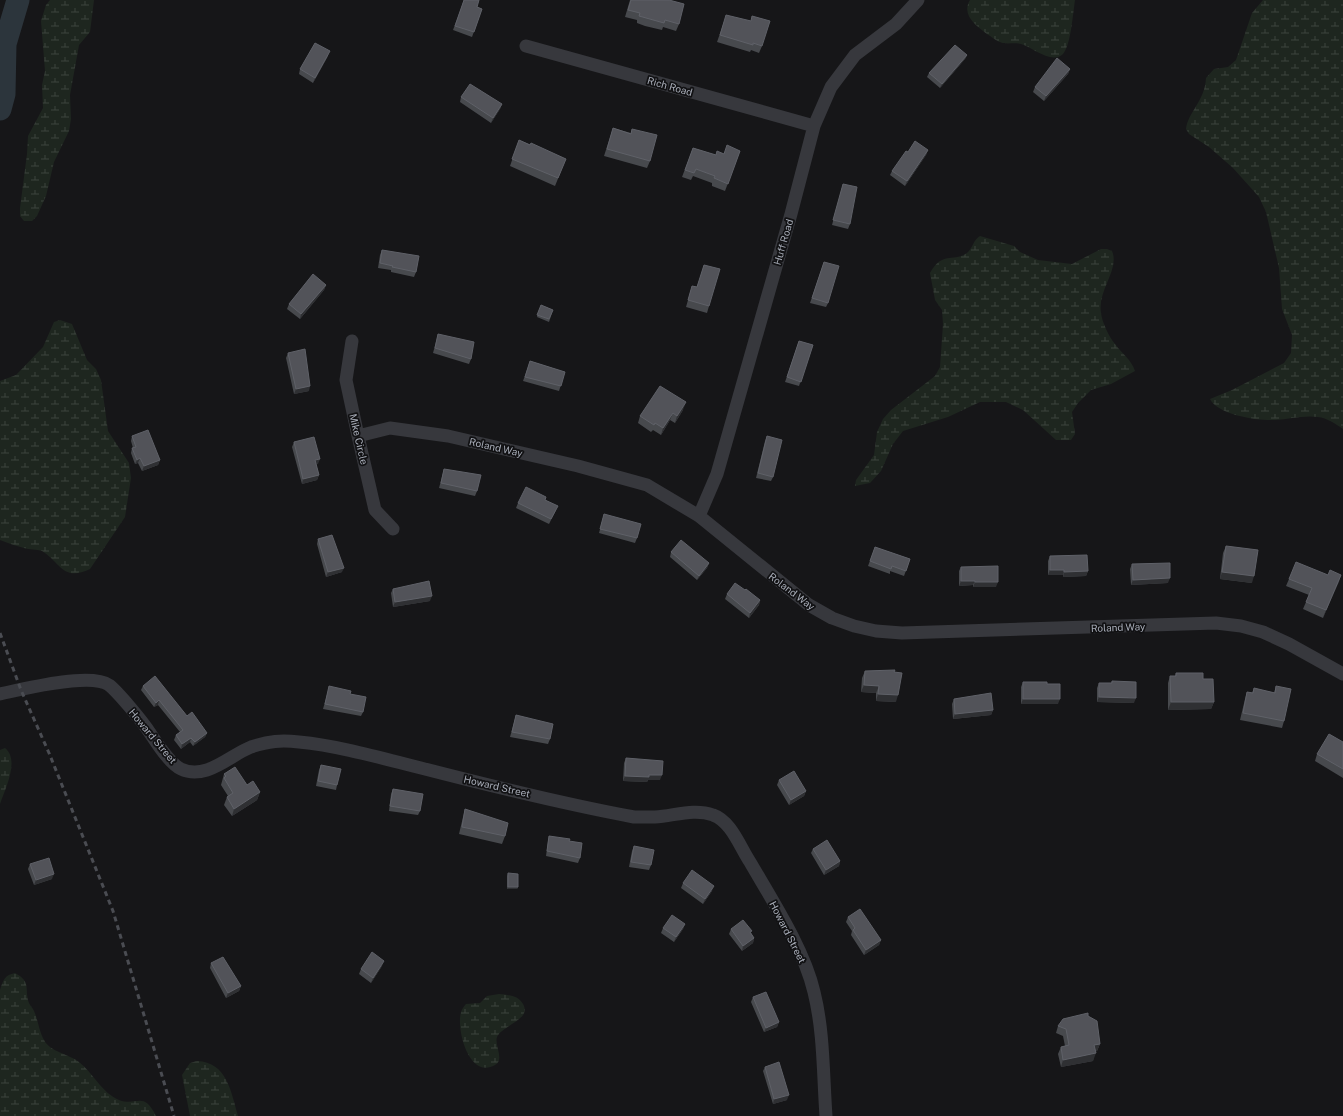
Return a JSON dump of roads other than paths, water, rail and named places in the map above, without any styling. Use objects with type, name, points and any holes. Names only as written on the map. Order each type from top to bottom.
[{"type":"street","name":"Huff Road","points":[[699,516],[717,474],[791,214],[814,126],[832,86],[855,55],[896,24],[918,0]]},
{"type":"street","name":"Rich Road","points":[[526,46],[814,126]]},
{"type":"street","name":"Mike Circle","points":[[352,341],[346,380],[358,436],[375,510],[393,529]]},
{"type":"street","name":"Roland Way","points":[[358,436],[390,428],[448,436],[499,447],[647,485],[699,516],[809,606],[832,618],[854,626],[876,631],[924,633],[1222,624],[1241,626],[1276,638],[1343,674]]},
{"type":"street","name":"Howard Street","points":[[0,694],[54,683],[99,681],[109,686],[146,727],[166,755],[181,769],[198,772],[212,768],[250,748],[268,742],[275,740],[300,742],[339,748],[448,775],[634,817],[656,817],[702,812],[714,815],[734,834],[767,891],[806,965],[814,992],[819,1019],[826,1116]]},
{"type":"waterway","points":[[0,109],[4,94],[5,44],[18,0]]},
{"type":"railway","points":[[0,633],[21,690],[49,753],[113,911],[174,1116]]}]
